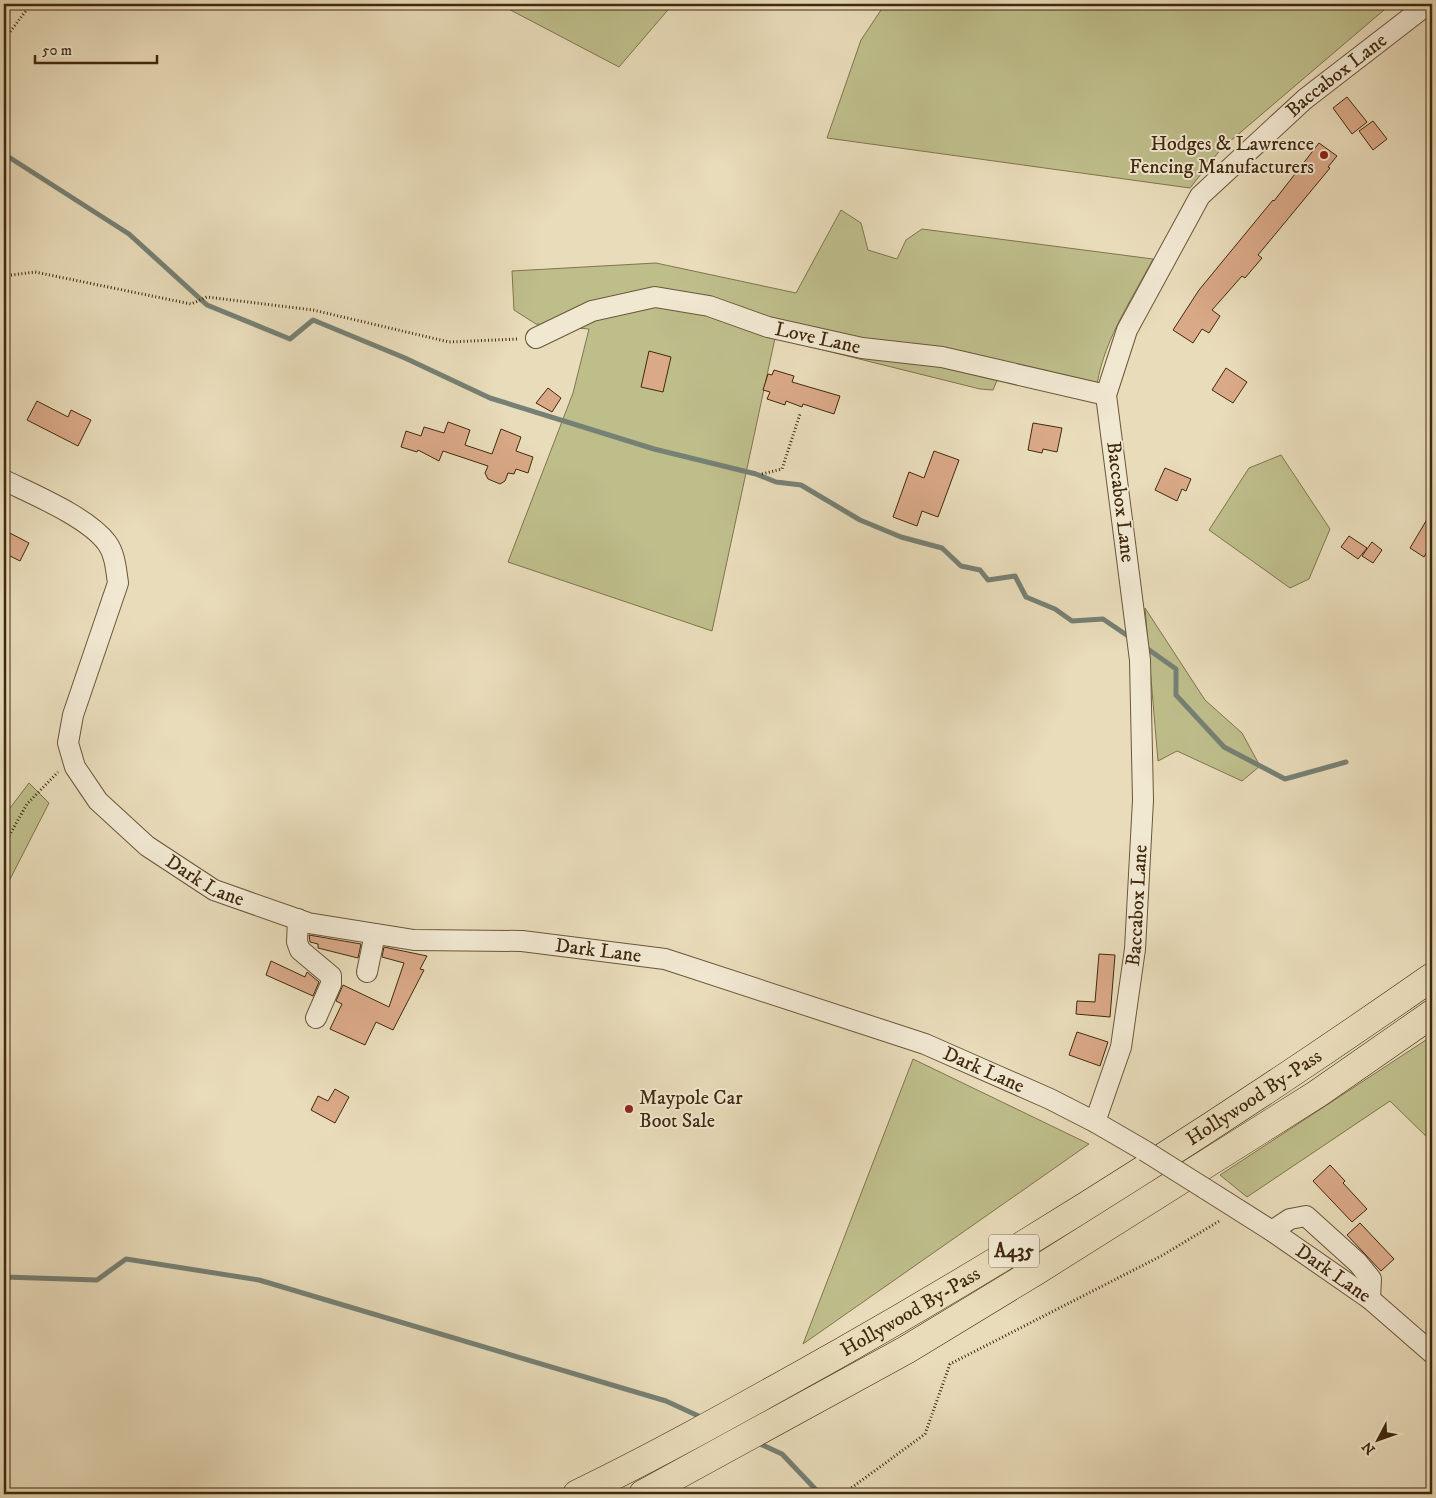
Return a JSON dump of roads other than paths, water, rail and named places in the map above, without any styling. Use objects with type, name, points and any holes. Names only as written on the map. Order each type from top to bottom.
[{"type":"highway","name":"Hollywood By-Pass","points":[[577,1494],[652,1458],[758,1399],[1020,1247],[1293,1074],[1432,977]]},
{"type":"highway","name":"Hollywood By-Pass","points":[[643,1494],[898,1354],[1036,1272],[1316,1094],[1432,1014]]},
{"type":"street","name":"Baccabox Lane","points":[[1095,1122],[1121,1047],[1135,949],[1144,800],[1140,660],[1106,395],[1127,330],[1200,196],[1305,99],[1428,4]]},
{"type":"street","name":"Love Lane","points":[[536,338],[592,312],[655,297],[709,306],[768,327],[862,348],[942,357],[1106,395]]},
{"type":"street","name":"Dark Lane","points":[[4,480],[86,525],[106,542],[115,560],[118,583],[74,715],[68,743],[75,767],[98,801],[147,846],[214,890],[298,919],[414,940],[522,941],[665,959],[925,1044],[1050,1099],[1145,1151],[1239,1209],[1370,1299],[1432,1353]]},
{"type":"street","points":[[298,919],[297,942],[300,950],[331,976],[331,984],[316,1018]]},
{"type":"street","points":[[366,972],[375,934]]},
{"type":"street","points":[[1272,1231],[1290,1219],[1306,1216],[1358,1263],[1371,1279],[1370,1299]]},
{"type":"waterway","points":[[4,154],[129,234],[207,305],[290,339],[313,320],[405,358],[490,398],[654,449],[756,474],[776,482],[801,485],[860,520],[901,537],[942,548],[961,566],[980,570],[988,580],[1015,576],[1026,597],[1055,609],[1072,621],[1103,619],[1131,638]]},
{"type":"waterway","points":[[1145,647],[1176,669],[1176,695],[1224,747],[1285,779],[1346,762]]},
{"type":"waterway","points":[[4,1277],[97,1280],[126,1259],[259,1280],[666,1401],[705,1419]]},
{"type":"waterway","points":[[756,1442],[782,1454],[820,1494]]},
{"type":"place","name":"Hodges & Lawrence Fencing Manufacturers","points":[[1324,155]]},
{"type":"place","name":"Maypole Car Boot Sale","points":[[629,1109]]}]
